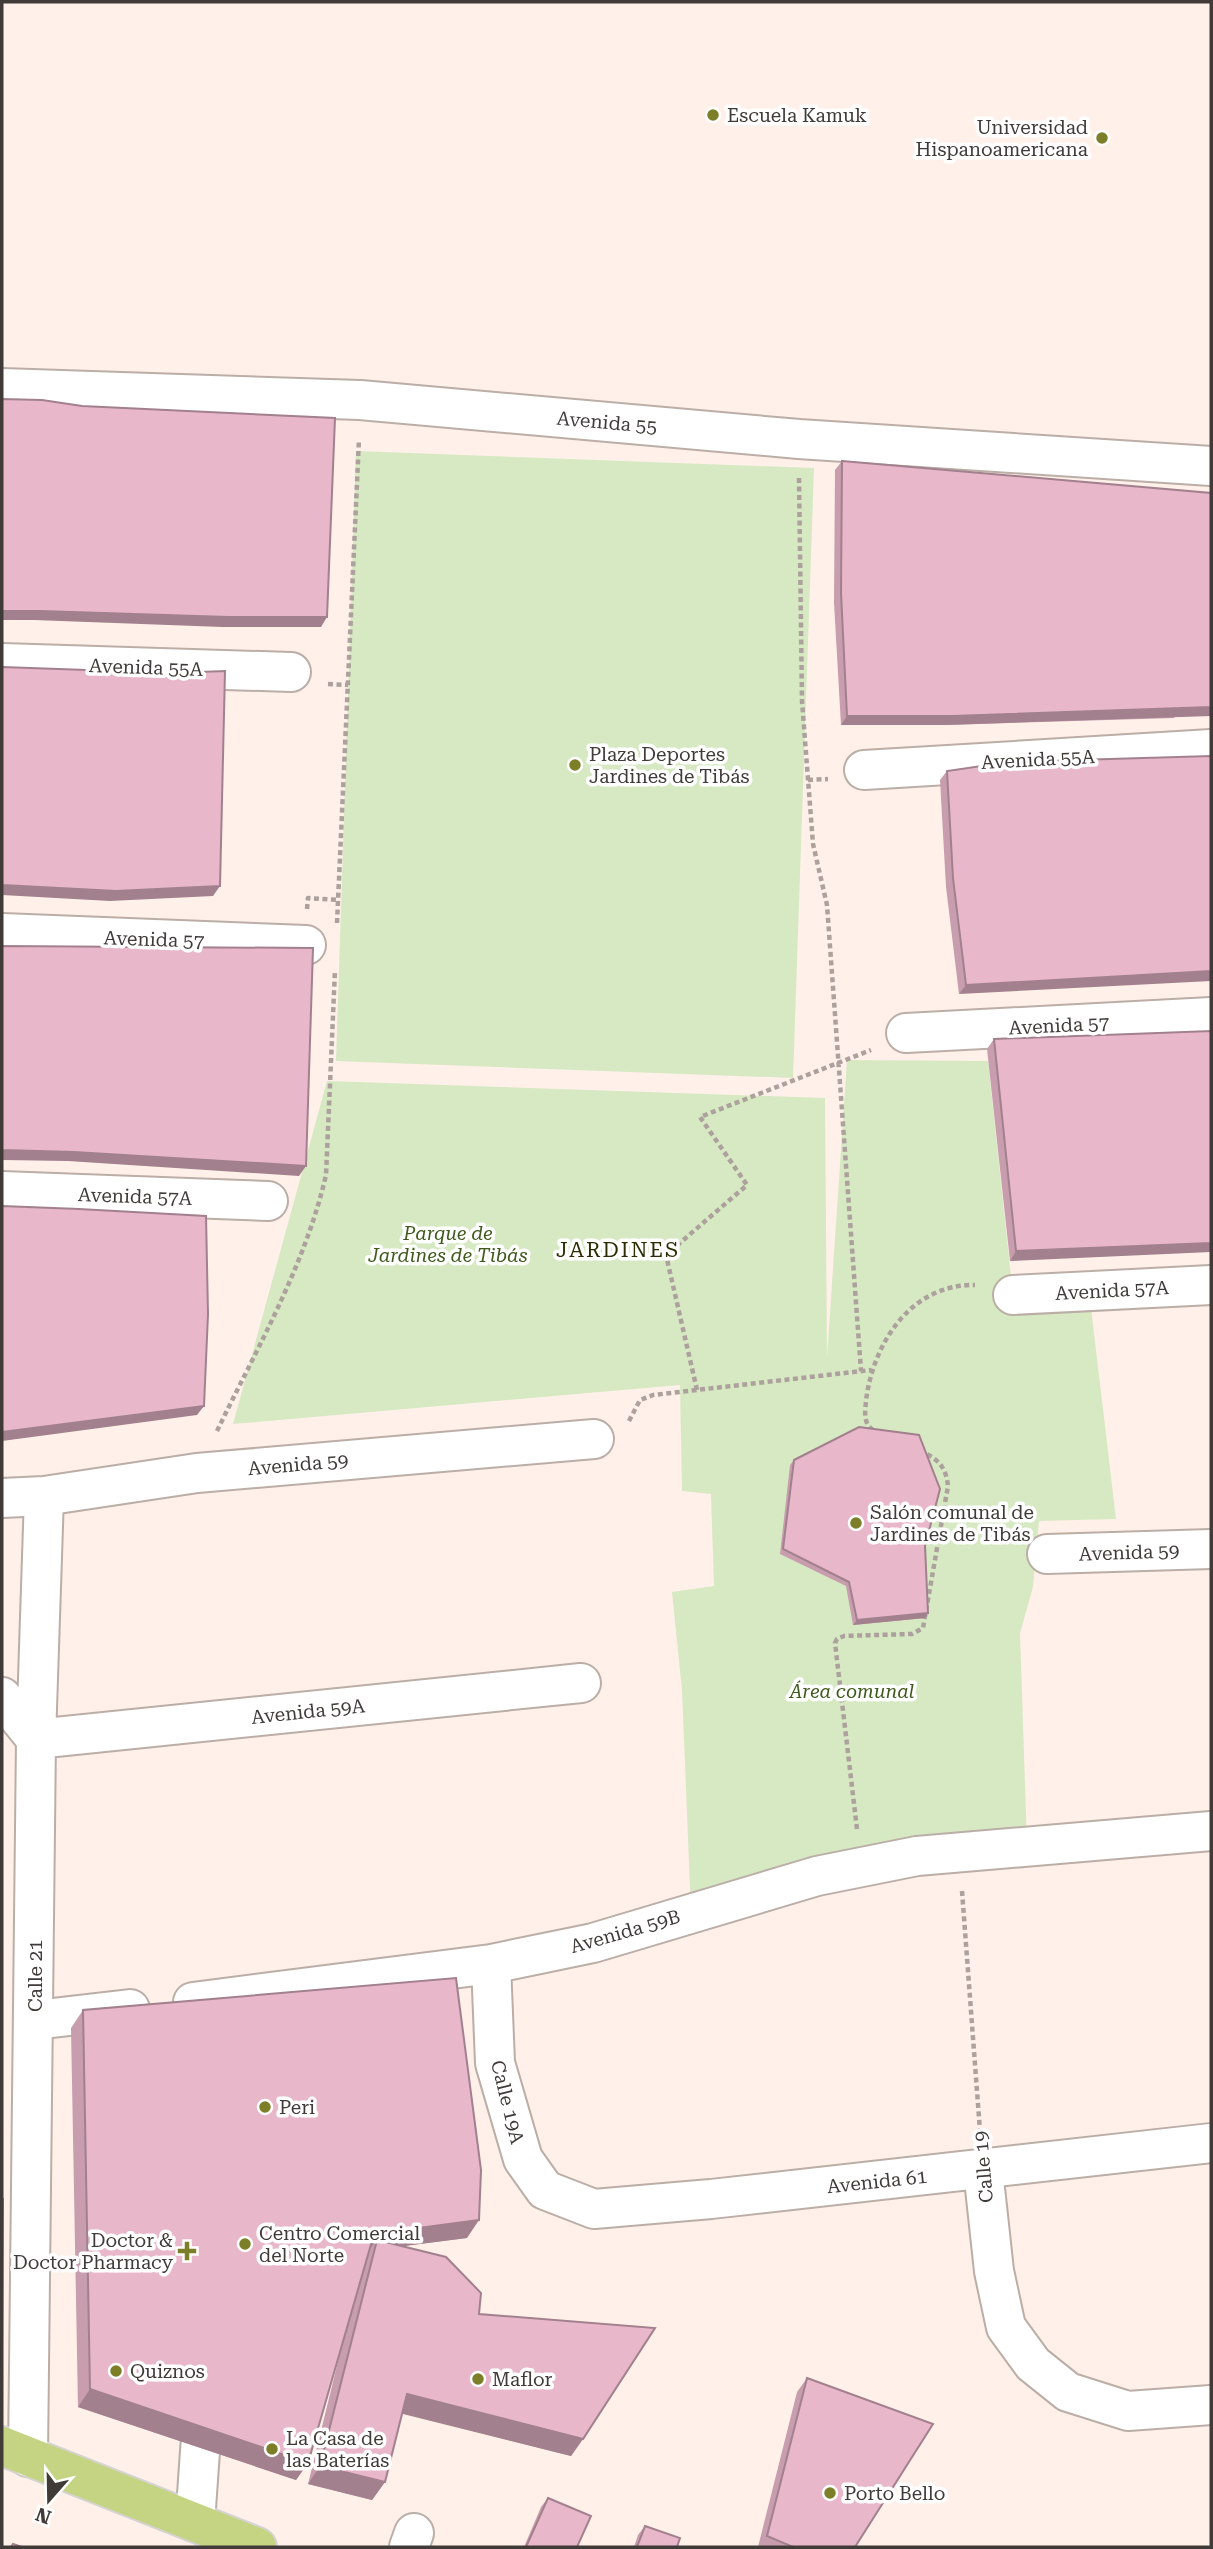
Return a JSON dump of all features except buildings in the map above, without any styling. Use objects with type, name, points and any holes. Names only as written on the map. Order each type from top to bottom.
[{"type":"main road","points":[[15,2452],[247,2545]]},
{"type":"street","name":"Avenida 55","points":[[2,388],[360,400],[799,439],[1211,466]]},
{"type":"street","name":"Avenida 55A","points":[[2,663],[291,672]]},
{"type":"street","name":"Avenida 55A","points":[[864,770],[1211,749]]},
{"type":"street","name":"Avenida 57","points":[[2,933],[306,945]]},
{"type":"street","name":"Avenida 57","points":[[906,1033],[1211,1017]]},
{"type":"street","name":"Avenida 57A","points":[[2,1191],[268,1201]]},
{"type":"street","name":"Avenida 57A","points":[[1013,1295],[1211,1285]]},
{"type":"street","name":"Avenida 59","points":[[2,1498],[44,1496],[197,1473],[594,1439]]},
{"type":"street","name":"Calle 21","points":[[15,2452],[35,2020],[36,1739],[44,1496]]},
{"type":"street","name":"Avenida 59","points":[[1047,1554],[1211,1549]]},
{"type":"street","name":"Avenida 59A","points":[[36,1739],[581,1683]]},
{"type":"street","points":[[2,1697],[36,1739]]},
{"type":"street","name":"Avenida 59B","points":[[35,2020],[362,1983],[491,1964],[593,1943],[817,1876],[917,1856],[1211,1831]]},
{"type":"street","name":"Calle 19A","points":[[491,1964],[495,2063],[523,2160],[545,2190]]},
{"type":"street","name":"Avenida 61","points":[[545,2190],[594,2209],[983,2170],[1211,2143]]},
{"type":"street","name":"Calle 19","points":[[983,2170],[994,2271],[1006,2327],[1033,2364],[1068,2392],[1128,2411],[1211,2405]]},
{"type":"street","points":[[195,2522],[207,2357]]},
{"type":"path","points":[[799,439],[802,701],[813,844],[827,905],[861,1371]]},
{"type":"path","points":[[308,898],[338,900]]},
{"type":"path","points":[[697,1390],[666,1255],[747,1185],[700,1117],[839,1064],[880,1046],[897,1033],[906,1033]]},
{"type":"path","points":[[880,1433],[871,1430],[865,1418],[871,1370],[887,1334],[919,1303],[961,1285],[979,1285],[1013,1295]]},
{"type":"path","points":[[594,1439],[631,1419],[640,1400],[645,1397],[871,1370]]},
{"type":"path","points":[[858,1837],[835,1643],[844,1636],[912,1634],[923,1628],[948,1486],[947,1474],[939,1461],[918,1450]]},
{"type":"path","name":"Calle 19","points":[[959,1853],[983,2170]]},
{"type":"green space","name":"Plaza Deportes Jardines de Tibás","points":[[356,451],[814,468],[793,1078],[336,1061]]},
{"type":"green space","points":[[847,1060],[988,1061],[1013,1295],[1089,1291],[1116,1519],[1039,1521],[1033,1587],[1020,1633],[1027,1846],[691,1912],[682,1690],[672,1592],[714,1586],[711,1494],[682,1491],[680,1385],[233,1424],[327,1081],[825,1098],[827,1358]]},
{"type":"place","name":"Escuela Kamuk","points":[[713,115]]},
{"type":"place","name":"Universidad Hispanoamericana","points":[[1102,138]]},
{"type":"place","name":"Plaza Deportes Jardines de Tibás","points":[[575,765]]},
{"type":"place","name":"Salón comunal de Jardines de Tibás","points":[[856,1523]]},
{"type":"place","name":"Peri","points":[[265,2107]]},
{"type":"place","name":"Centro Comercial del Norte","points":[[245,2244]]},
{"type":"place","name":"Doctor & Doctor Pharmacy","points":[[187,2251]]},
{"type":"place","name":"Quiznos","points":[[116,2371]]},
{"type":"place","name":"Maflor","points":[[478,2379]]},
{"type":"place","name":"La Casa de las Baterías","points":[[272,2449]]},
{"type":"place","name":"Porto Bello","points":[[830,2493]]},
{"type":"district","name":"JARDINES","points":[[618,1250]]},
{"type":"park label","name":"Parque de Jardines de Tibás","points":[[448,1244]]},
{"type":"park label","name":"Área comunal","points":[[852,1691]]}]
